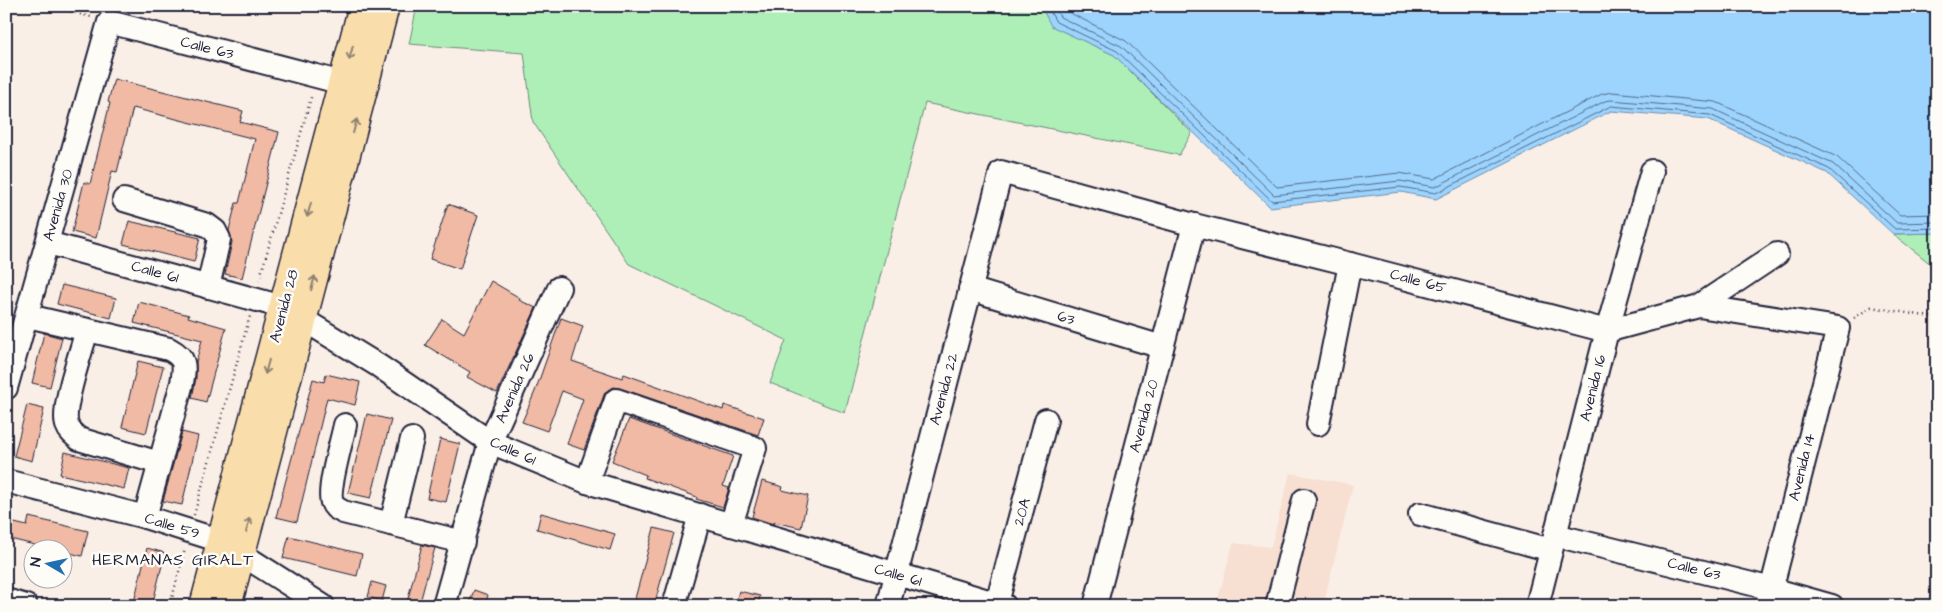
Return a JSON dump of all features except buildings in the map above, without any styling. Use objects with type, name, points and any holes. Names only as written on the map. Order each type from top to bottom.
[{"type":"main road","name":"Avenida 28","points":[[354,86],[364,6]]},
{"type":"main road","name":"Avenida 28","points":[[204,606],[231,547],[354,86],[385,6]]},
{"type":"main road","name":"Avenida 28","points":[[227,606],[231,547]]},
{"type":"street","name":"Calle 63","points":[[109,22],[354,86]]},
{"type":"street","name":"Avenida 30","points":[[6,388],[28,316],[109,22]]},
{"type":"street","name":"Avenida 16","points":[[1537,606],[1607,331],[1652,171]]},
{"type":"street","name":"Calle 65","points":[[1001,172],[1194,225],[1607,331],[1699,306],[1838,328]]},
{"type":"street","name":"Avenida 22","points":[[888,606],[1001,172]]},
{"type":"street","points":[[124,200],[207,224],[215,231],[218,239],[208,287]]},
{"type":"street","name":"Avenida 20","points":[[1095,606],[1194,225]]},
{"type":"street","name":"Calle 61","points":[[48,243],[254,299],[294,313],[379,366],[490,442],[587,482],[1001,604]]},
{"type":"street","points":[[1699,306],[1777,254]]},
{"type":"street","points":[[1318,424],[1350,264]]},
{"type":"street","name":"Avenida 26","points":[[444,606],[490,442],[559,288]]},
{"type":"street","name":"63","points":[[970,290],[1162,347]]},
{"type":"street","points":[[28,316],[169,349],[179,354],[185,366],[182,383],[145,517]]},
{"type":"street","name":"Avenida 14","points":[[1769,597],[1838,328]]},
{"type":"street","points":[[87,330],[67,405],[66,424],[70,432],[79,439],[160,463]]},
{"type":"street","points":[[587,482],[616,400],[755,448],[731,525]]},
{"type":"street","name":"20A","points":[[1001,604],[1046,420]]},
{"type":"street","points":[[345,425],[331,488],[331,500],[336,508],[343,512],[462,542]]},
{"type":"street","points":[[390,524],[412,438]]},
{"type":"street","name":"Calle 59","points":[[6,481],[145,517],[231,547],[314,604]]},
{"type":"street","points":[[1277,606],[1304,500]]},
{"type":"street","name":"Calle 63","points":[[1420,514],[1553,543],[1769,597],[1832,606]]},
{"type":"street","points":[[674,606],[700,515]]},
{"type":"path","points":[[51,6],[109,22]]},
{"type":"path","points":[[170,606],[317,76]]},
{"type":"path","points":[[1838,328],[1871,307],[1937,318]]},
{"type":"shaded area","points":[[1290,473],[1353,485],[1323,606],[1216,606],[1233,543],[1271,547]]},
{"type":"green space","points":[[417,6],[1041,6],[1052,26],[1114,55],[1192,133],[1179,155],[925,103],[845,413],[770,383],[786,340],[629,264],[533,122],[524,53],[409,44]]},
{"type":"green space","points":[[1937,233],[1937,269],[1893,234]]},
{"type":"water","points":[[1041,6],[1937,6],[1937,233],[1893,234],[1827,173],[1708,119],[1611,111],[1436,199],[1401,192],[1270,207],[1114,55],[1051,26]]},
{"type":"district","name":"HERMANAS GIRALT","points":[[173,560]]}]
